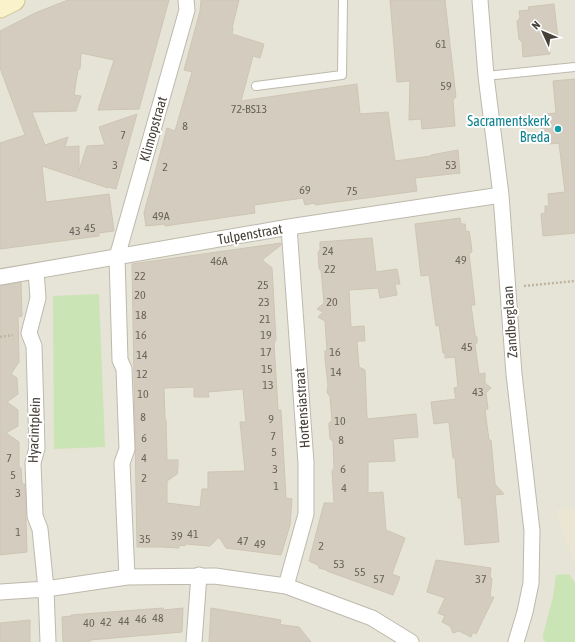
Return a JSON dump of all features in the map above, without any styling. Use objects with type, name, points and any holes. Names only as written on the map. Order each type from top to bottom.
[{"type":"street","points":[[0,7],[14,0]]},
{"type":"street","name":"Klimopstraat","points":[[117,257],[187,10],[186,0]]},
{"type":"street","name":"Zandberglaan","points":[[480,0],[486,76],[501,195],[514,374],[532,531],[531,583],[525,612],[516,642]]},
{"type":"street","name":"Tulpenstraat","points":[[0,277],[289,228],[501,195]]},
{"type":"street","name":"Hortensiastraat","points":[[286,586],[306,514],[306,463],[289,228]]},
{"type":"street","points":[[117,257],[120,360],[124,369],[127,449],[122,463],[127,577]]},
{"type":"street","name":"Hyacintplein","points":[[36,271],[38,298],[29,332],[34,346],[37,448],[33,463],[35,516],[40,529],[46,589],[48,642]]},
{"type":"street","points":[[194,642],[199,575]]},
{"type":"street","points":[[0,592],[46,589],[127,577],[215,576],[286,586],[372,618],[411,642]]},
{"type":"lane","points":[[256,86],[342,75],[343,0]]},
{"type":"lane","points":[[486,76],[575,67]]},
{"type":"path","points":[[508,288],[575,281]]},
{"type":"shaded area","points":[[0,0],[575,0],[575,642],[0,642]]},
{"type":"shaded area","points":[[575,508],[575,567],[555,510]]},
{"type":"green space","points":[[99,294],[105,447],[54,449],[53,296]]},
{"type":"green space","points":[[569,574],[575,583],[575,642],[546,642],[543,639],[543,635],[553,597],[556,575]]},
{"type":"building","points":[[68,0],[169,0],[139,109],[98,110],[114,60],[81,53],[80,69],[78,69],[74,95],[81,96],[76,111],[32,112],[45,145],[68,137],[65,147],[79,146],[79,171],[87,146],[105,145],[99,127],[137,114],[116,189],[108,188],[42,166],[46,202],[109,194],[114,231],[99,233],[99,236],[0,249],[0,143],[25,135],[0,68],[0,31],[35,13]]},
{"type":"building","points":[[201,0],[239,0],[232,28],[232,34],[264,44],[260,58],[253,56],[241,101],[357,84],[360,114],[388,112],[395,161],[431,156],[458,150],[460,173],[415,178],[417,191],[315,205],[315,203],[305,205],[303,198],[254,205],[255,213],[165,226],[165,224],[146,226],[144,213],[167,128],[175,131],[192,72],[184,70],[200,11]]},
{"type":"building","points":[[390,0],[445,0],[456,97],[453,100],[455,126],[422,129],[421,119],[409,120],[410,81],[397,82]]},
{"type":"building","points":[[554,4],[558,38],[549,39],[550,54],[523,57],[522,42],[519,39],[517,21],[520,18],[519,11],[529,10],[528,7]]},
{"type":"building","points":[[575,79],[575,233],[543,236],[541,214],[545,213],[545,206],[549,206],[548,194],[565,192],[559,143],[549,144],[549,141],[542,142],[540,117],[547,116],[546,114],[556,113],[553,81]]},
{"type":"building","points":[[460,218],[461,224],[465,224],[466,232],[469,231],[471,243],[472,252],[469,253],[475,305],[471,305],[475,335],[477,337],[477,343],[475,345],[479,374],[485,373],[485,383],[491,388],[486,393],[488,409],[485,410],[489,440],[491,440],[495,484],[504,494],[495,495],[499,542],[465,545],[461,498],[458,498],[455,458],[453,458],[449,422],[434,424],[431,402],[456,399],[454,388],[458,387],[455,357],[445,358],[445,353],[443,353],[439,325],[436,326],[429,275],[421,276],[415,224]]},
{"type":"building","points":[[372,238],[376,272],[397,269],[400,284],[395,284],[397,295],[380,298],[378,288],[349,290],[351,327],[364,326],[365,341],[357,341],[359,367],[365,370],[367,419],[416,414],[418,437],[393,439],[395,461],[368,462],[368,493],[383,492],[386,530],[405,538],[392,574],[400,577],[393,595],[319,568],[318,565],[309,561],[324,503],[334,503],[332,471],[334,468],[333,441],[330,439],[329,426],[329,423],[332,421],[330,396],[327,393],[328,385],[325,359],[325,351],[327,350],[325,321],[318,317],[323,312],[317,309],[324,303],[318,252],[320,250],[320,242]]},
{"type":"building","points":[[281,243],[281,245],[262,260],[272,268],[278,410],[281,410],[286,498],[292,499],[290,525],[281,555],[226,548],[219,537],[210,546],[185,544],[185,546],[179,545],[179,548],[137,547],[132,264]],"holes":[[[194,387],[194,397],[209,397],[208,392],[243,389],[246,422],[240,422],[245,471],[208,472],[208,489],[202,489],[200,507],[167,503],[167,481],[177,474],[178,460],[167,460],[164,388]]]},
{"type":"building","points":[[21,282],[22,316],[18,317],[19,362],[11,374],[17,378],[18,394],[7,402],[18,410],[18,426],[6,433],[19,442],[19,467],[21,468],[22,484],[25,484],[27,552],[0,555],[0,286]]},
{"type":"building","points":[[436,560],[491,568],[490,576],[492,579],[490,597],[494,597],[476,634],[473,632],[471,637],[459,631],[453,633],[450,626],[442,622],[445,616],[438,613],[445,598],[427,592]]},
{"type":"building","points":[[163,608],[164,610],[183,608],[182,632],[90,640],[90,642],[63,642],[62,617]]},
{"type":"building","points":[[211,608],[281,620],[280,624],[299,627],[311,642],[209,642]]},
{"type":"building","points":[[30,620],[30,642],[0,642],[0,623]]},
{"type":"place","name":"Sacramentskerk Breda","points":[[558,129]]}]
